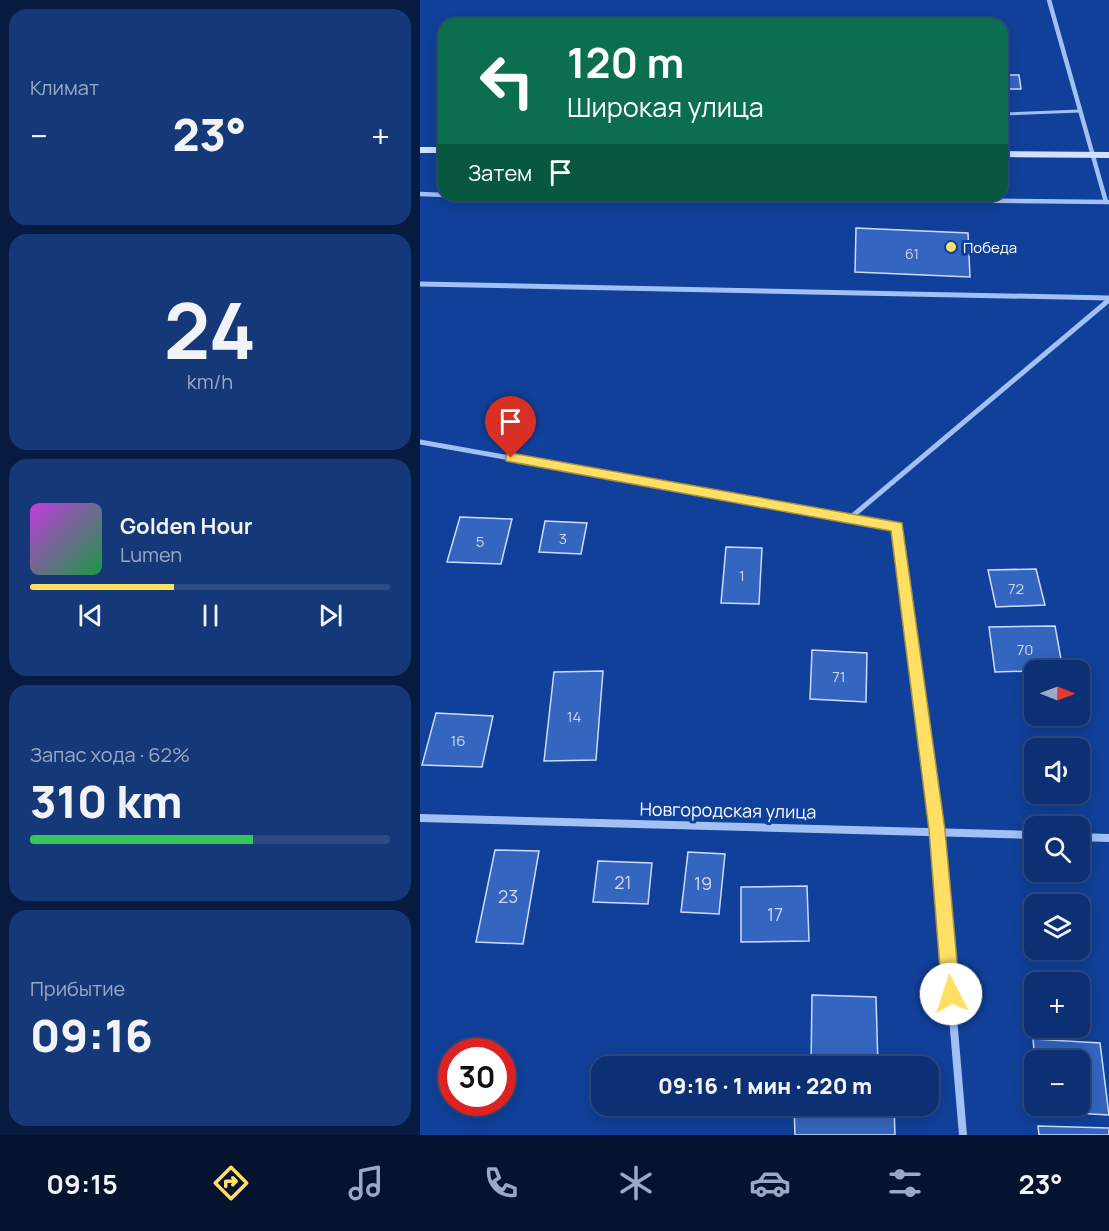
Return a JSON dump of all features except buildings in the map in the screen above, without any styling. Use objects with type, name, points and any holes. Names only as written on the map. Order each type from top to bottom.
[{"type":"main road","points":[[420,150],[438,150]]},
{"type":"main road","points":[[1008,154],[1109,155]]},
{"type":"street","points":[[1008,201],[1108,202],[1092,154],[1049,0]]},
{"type":"street","points":[[420,194],[438,195]]},
{"type":"street","points":[[420,284],[1109,299]]},
{"type":"street","points":[[850,518],[1109,299]]},
{"type":"street","points":[[420,442],[898,527],[937,830],[963,1135]]},
{"type":"street","name":"Новгородская улица","points":[[420,818],[937,830],[1024,834]]},
{"type":"street","points":[[1090,837],[1109,838]]},
{"type":"lane","points":[[1008,114],[1080,111]]},
{"type":"place","name":"Победа","points":[[951,247]]},
{"type":"route","points":[[511,458],[898,527],[937,830],[951,994]]}]
